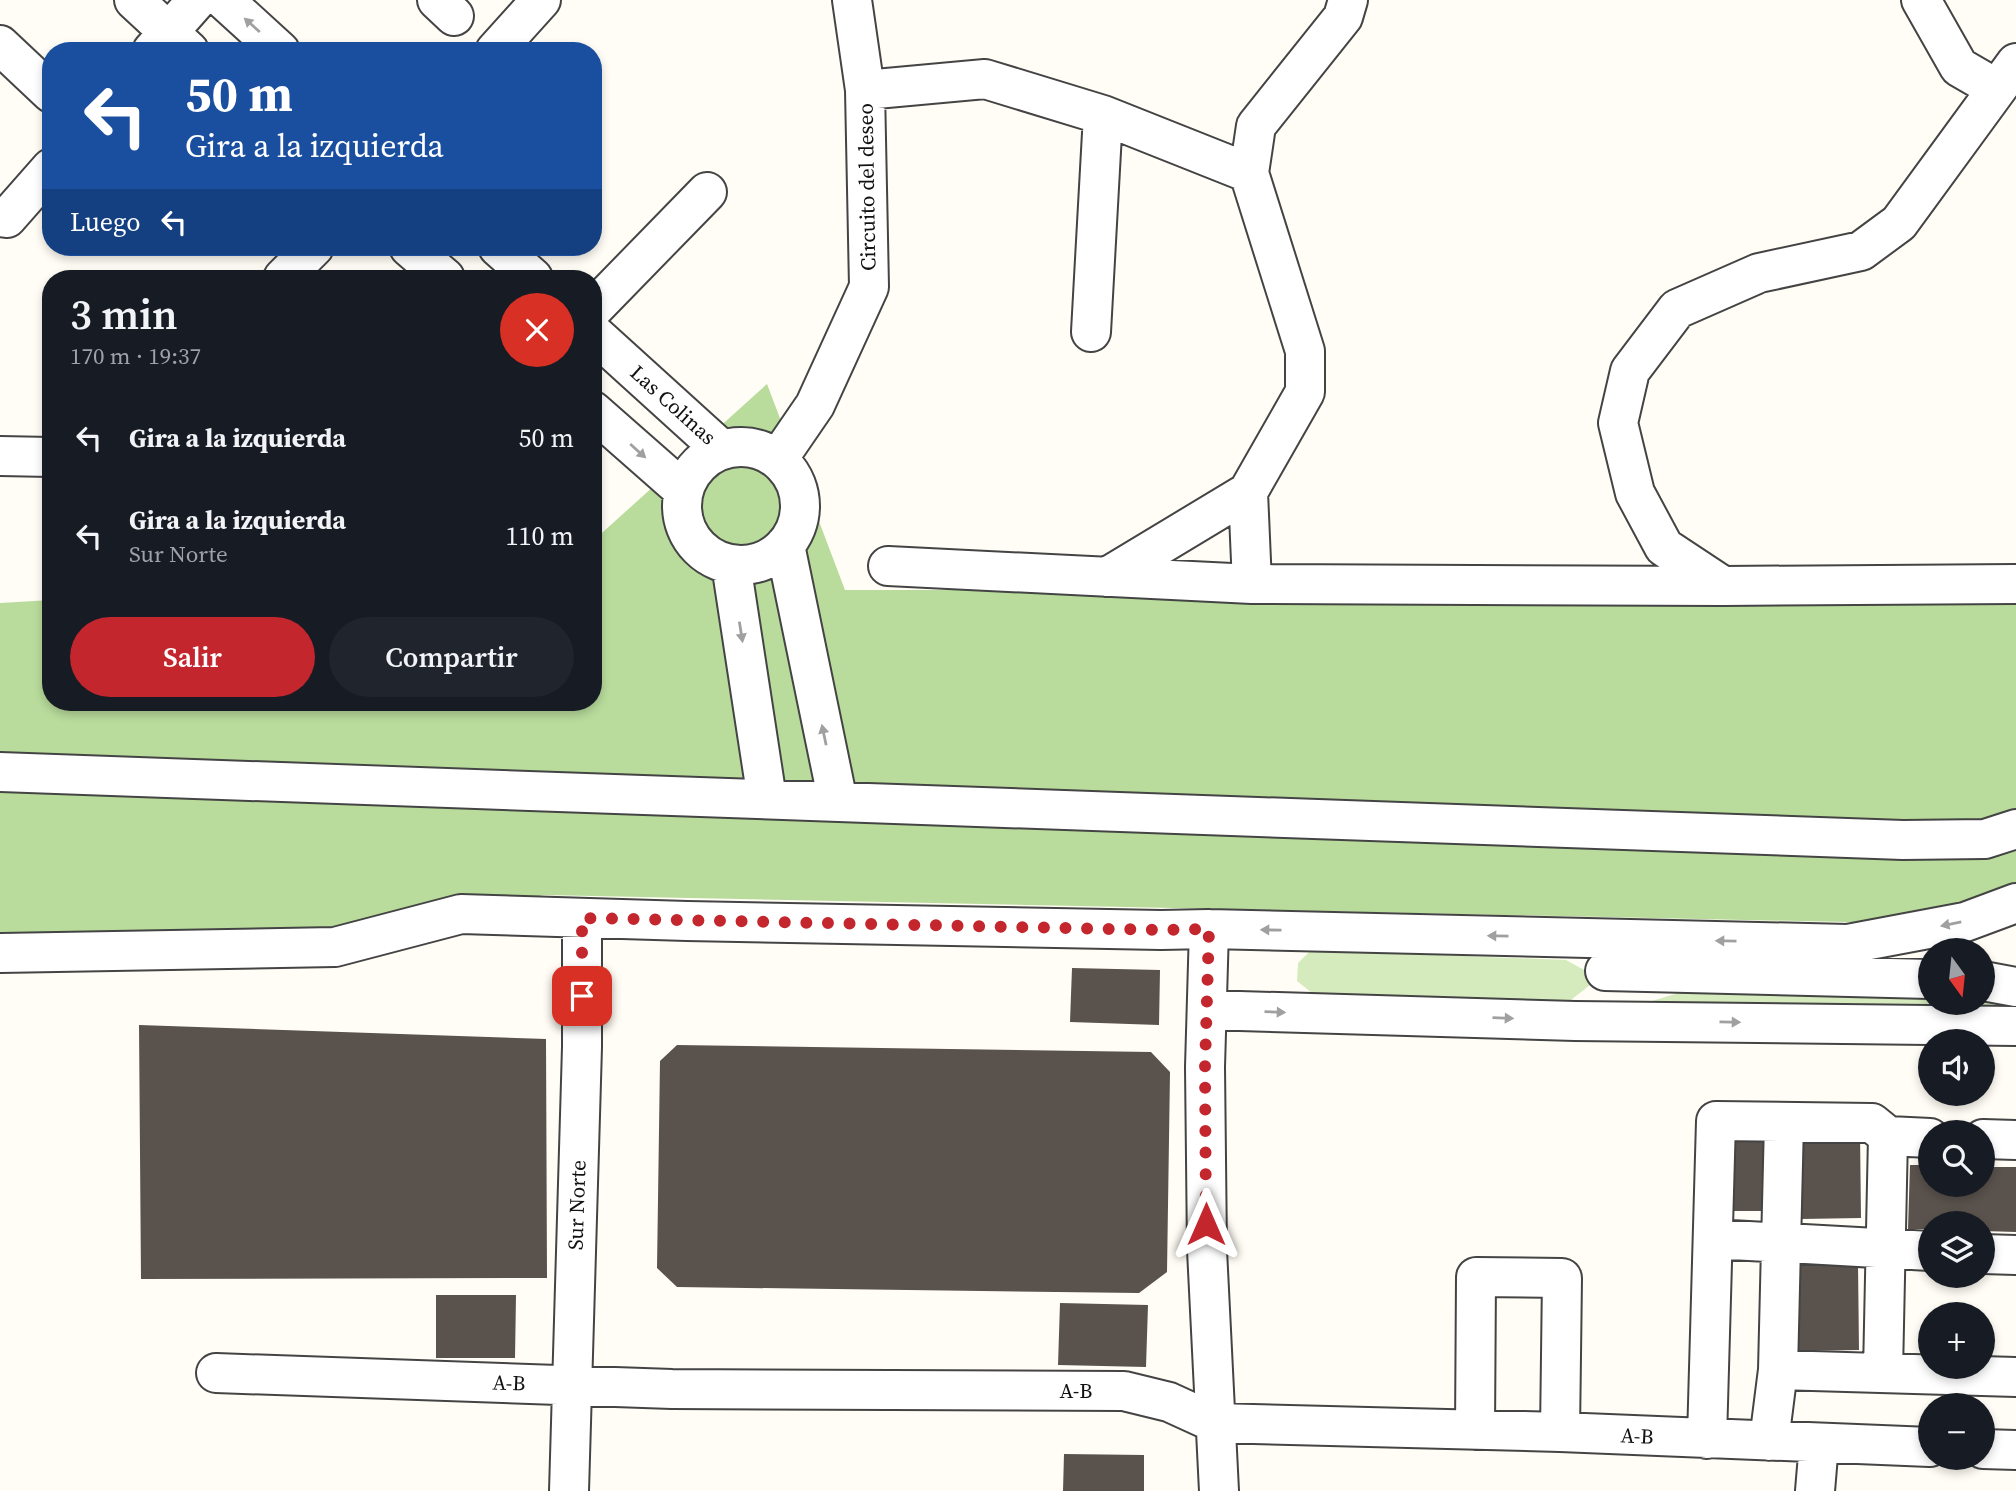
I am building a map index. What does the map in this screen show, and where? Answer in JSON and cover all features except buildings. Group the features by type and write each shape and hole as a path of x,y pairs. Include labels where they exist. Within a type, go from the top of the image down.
{"street":[{"path":"134,0 167,42"},
{"path":"171,42 197,0"},
{"path":"224,0 270,42"},
{"path":"503,42 541,0"},
{"name":"Circuito del deseo","path":"778,459 815,405 869,287 866,90 852,0"},
{"path":"1107,577 1248,492 1305,392 1305,351 1248,173 1256,126 1343,17 1348,0"},
{"path":"1723,586 1664,547 1635,493 1618,422 1630,371 1677,309 1759,273 1861,251 1899,223 2007,76 1959,67 1921,0"},
{"path":"0,45 42,85"},
{"path":"866,90 985,79 1102,115 1248,173"},
{"path":"1091,332 1102,115"},
{"path":"0,217 7,218 42,177"},
{"path":"602,300 706,192"},
{"path":"291,270 305,256"},
{"path":"419,256 435,270"},
{"path":"508,256 524,270"},
{"name":"Las Colinas","path":"602,341 722,450"},
{"path":"602,419 684,491"},
{"path":"741,447 761,450 778,459 791,474 799,491 800,510 796,529 785,545 769,558 750,564 731,564 712,557 696,546 686,529 682,510 684,491 691,473 705,459 722,450 741,447"},
{"path":"0,456 42,457"},
{"path":"1248,492 1252,584"},
{"path":"785,545 838,802"},
{"path":"731,564 767,799"},
{"path":"888,566 1252,584 2016,584"},
{"path":"0,772 1903,840 1985,839 2016,829"},
{"path":"1612,955 1848,944 1965,922 2016,903"},
{"path":"0,953 335,947 461,914 1147,930 1209,929 1918,978"},
{"name":"Sur Norte","path":"569,1491 582,1047 582,918"},
{"path":"1209,929 1205,1067 1207,1250 1219,1491"},
{"path":"1575,1020 1612,955"},
{"path":"1995,983 2016,987"},
{"path":"1207,1010 1575,1020 2016,1026"},
{"path":"1707,1439 1716,1121 1872,1123 1888,1136 1918,1137"},
{"path":"1769,1441 1777,1370 1784,1122"},
{"path":"1883,1372 1888,1136"},
{"path":"1995,1139 2016,1140"},
{"path":"1713,1239 1918,1250"},
{"path":"1995,1254 2016,1255"},
{"path":"1475,1430 1476,1277 1562,1278 1560,1432"},
{"path":"1777,1370 2016,1377"},
{"name":"A-B","path":"216,1373 681,1389 1124,1391 1169,1402 1215,1423 1560,1432 1918,1447"},
{"path":"1815,1491 1819,1443"},
{"path":"1995,1449 2016,1450"}],"green space":[{"path":"767,384 845,590 2016,590 2016,905 1893,923 544,895 328,946 0,937 0,603 42,601 42,711 602,711 602,533"},
{"path":"1311,950 1566,960 1599,978 1567,1003 1312,993 1297,981 1298,963"},
{"path":"1711,983 1918,989 1918,1006 1639,1005"},
{"path":"1995,995 2016,1003 1995,1006"}],"route":[{"path":"582,996 582,918 1209,929 1205,1067 1206,1224"}]}
